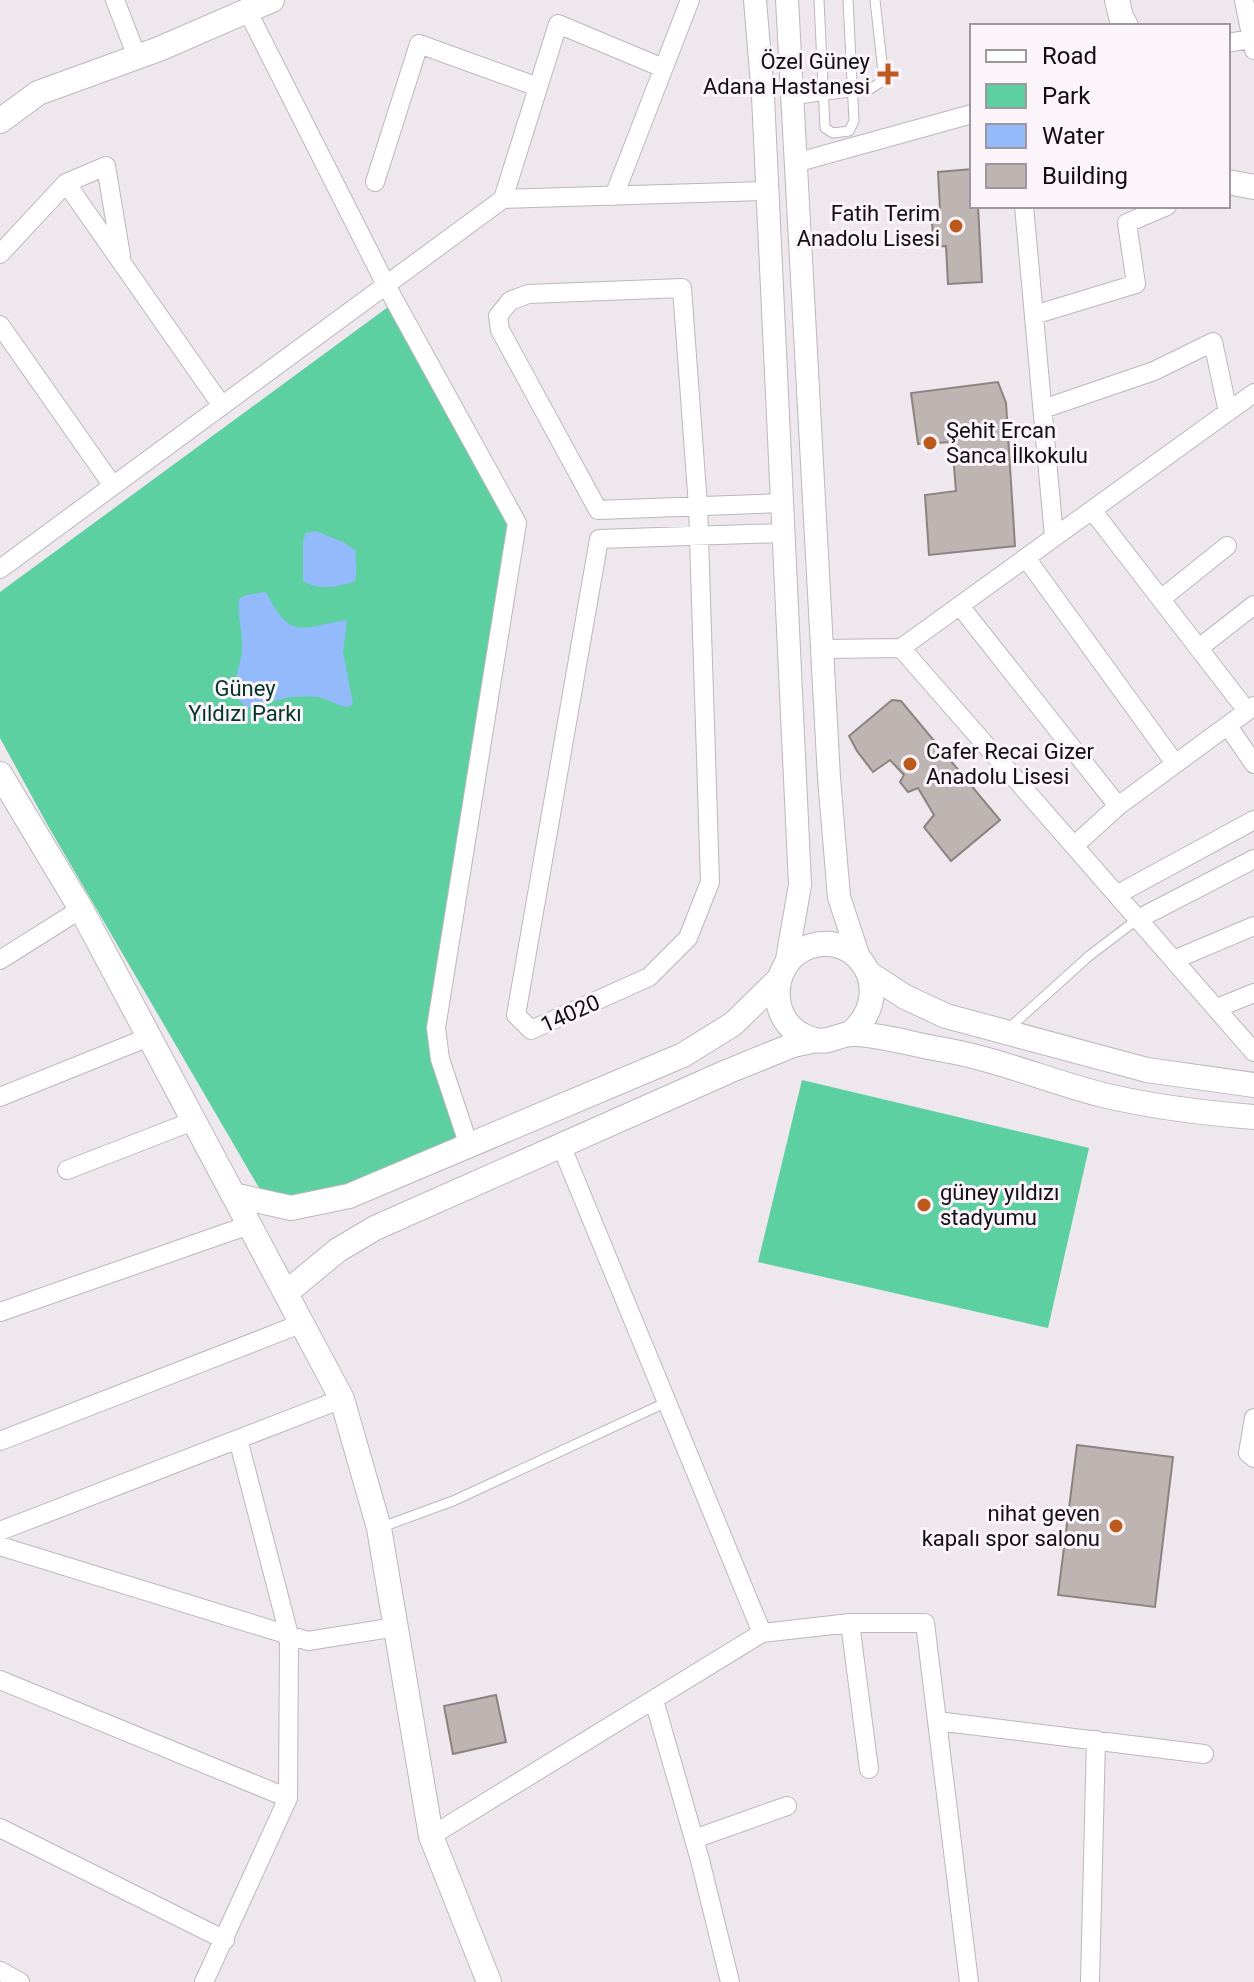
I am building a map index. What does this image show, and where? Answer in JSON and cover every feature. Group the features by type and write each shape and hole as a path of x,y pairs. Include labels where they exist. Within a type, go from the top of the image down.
{"main road":[{"path":"0,121 38,93 137,57 272,0"},
{"path":"1117,0 1125,24"},
{"path":"1230,182 1254,187"},
{"path":"0,774 81,909 342,1399 379,1528 431,1836 489,1982"},
{"path":"233,1195 291,1208 349,1196 683,1055 733,1024 797,954 820,945 845,949 905,997 946,1016 1147,1070 1254,1085"},
{"path":"287,1292 338,1250 375,1228 729,1071 793,1045 816,1040 832,1041 851,1033 864,1022 871,1007 873,990 864,966"},
{"path":"782,973 777,997 781,1013 800,1034 816,1040"},
{"path":"851,1033 949,1050 1104,1095 1199,1113 1254,1117"}],"street":[{"path":"115,0 137,57"},
{"path":"614,196 690,0"},
{"path":"755,0 800,885 782,973"},
{"path":"787,0 822,649 839,897 864,966"},
{"path":"1230,43 1253,42 1244,0"},
{"path":"248,12 386,285 517,523 436,1028 440,1059 469,1146"},
{"path":"503,199 558,24 663,68"},
{"path":"375,182 419,44 538,87"},
{"path":"795,163 970,115"},
{"path":"0,254 66,183 106,166 123,263"},
{"path":"66,183 222,406"},
{"path":"2,563 113,486 503,199 767,191"},
{"path":"1024,208 1054,537"},
{"path":"1034,315 1136,284 1127,223 1162,208"},
{"path":"598,510 500,330 498,316 510,301 528,294 682,288 698,536"},
{"path":"0,325 113,486"},
{"path":"1043,409 1154,371 1213,342 1228,412"},
{"path":"822,649 901,648 1254,393"},
{"path":"598,510 782,503"},
{"path":"598,510 592,525 599,539 783,533"},
{"path":"1075,845 1174,762 1251,708 1199,648 1092,510"},
{"name":"14020","path":"599,539 516,1015 531,1030 649,977 688,938 710,882 698,536"},
{"path":"1161,599 1227,546"},
{"path":"1026,558 1174,762"},
{"path":"1199,648 1254,605"},
{"path":"960,606 1118,806"},
{"path":"901,648 1176,959 1254,1052"},
{"path":"1228,726 1254,764"},
{"path":"1118,894 1254,820"},
{"path":"1140,918 1254,859"},
{"path":"0,960 81,909"},
{"path":"1176,959 1254,926"},
{"path":"1217,1008 1254,993"},
{"path":"0,1097 149,1037"},
{"path":"67,1170 193,1121"},
{"path":"561,1145 762,1633"},
{"path":"0,1312 249,1225"},
{"path":"0,1441 303,1323"},
{"path":"0,1531 342,1399"},
{"path":"1254,1418 1248,1453 1254,1458"},
{"path":"204,1982 288,1798 289,1635 238,1439"},
{"path":"0,1546 308,1641 396,1627"},
{"path":"850,1623 869,1769"},
{"path":"431,1836 762,1633 850,1623 925,1623 969,1982"},
{"path":"0,1680 288,1798"},
{"path":"654,1700 694,1839 730,1982"},
{"path":"937,1721 1204,1754"},
{"path":"1090,1982 1096,1740"},
{"path":"694,1839 787,1806"},
{"path":"0,1828 225,1940"},
{"path":"0,1971 20,1982"}],"lane":[{"path":"819,0 825,128 828,132 838,133 852,127 848,0"},
{"path":"792,100 876,87 881,82 883,72 875,0"},
{"path":"1004,1032 1089,956 1140,918"},
{"path":"379,1528 453,1501 667,1402"}],"green space":[{"name":"Güney Yıldızı Parkı","path":"388,307 517,523 432,1003 469,1146 383,1170 302,1201 262,1193 0,738 0,592"},
{"name":"güney yıldızı stadyumu","path":"802,1080 1089,1148 1048,1328 758,1262"}],"water":[{"path":"316,531 356,551 354,582 322,587 303,581 303,541 306,533"},
{"path":"266,592 290,625 308,627 347,620 343,652 353,704 348,707 318,697 300,697 247,708 233,694 242,650 239,599"}],"building":[{"path":"970,169 970,208 978,208 982,282 948,284 946,246 934,247 931,211 940,210 938,172"},
{"path":"998,382 1006,403 1015,546 929,555 925,495 956,491 952,442 918,444 911,393"},
{"path":"892,700 901,701 1000,820 951,861 924,827 934,815 918,788 908,792 900,782 904,775 890,760 873,772 849,736"},
{"name":"nihat geven kapalı spor salonu","path":"1077,1445 1173,1457 1155,1607 1058,1595"},
{"path":"496,1695 506,1742 453,1754 444,1706"}],"place":[{"name":"Özel Güney Adana Hastanesi","path":"888,74"},
{"name":"Fatih Terim Anadolu Lisesi","path":"956,226"},
{"name":"Şehit Ercan Sanca İlkokulu","path":"930,443"},
{"name":"Cafer Recai Gizer Anadolu Lisesi","path":"910,764"},
{"name":"güney yıldızı stadyumu","path":"924,1205"},
{"name":"nihat geven kapalı spor salonu","path":"1116,1526"}]}
